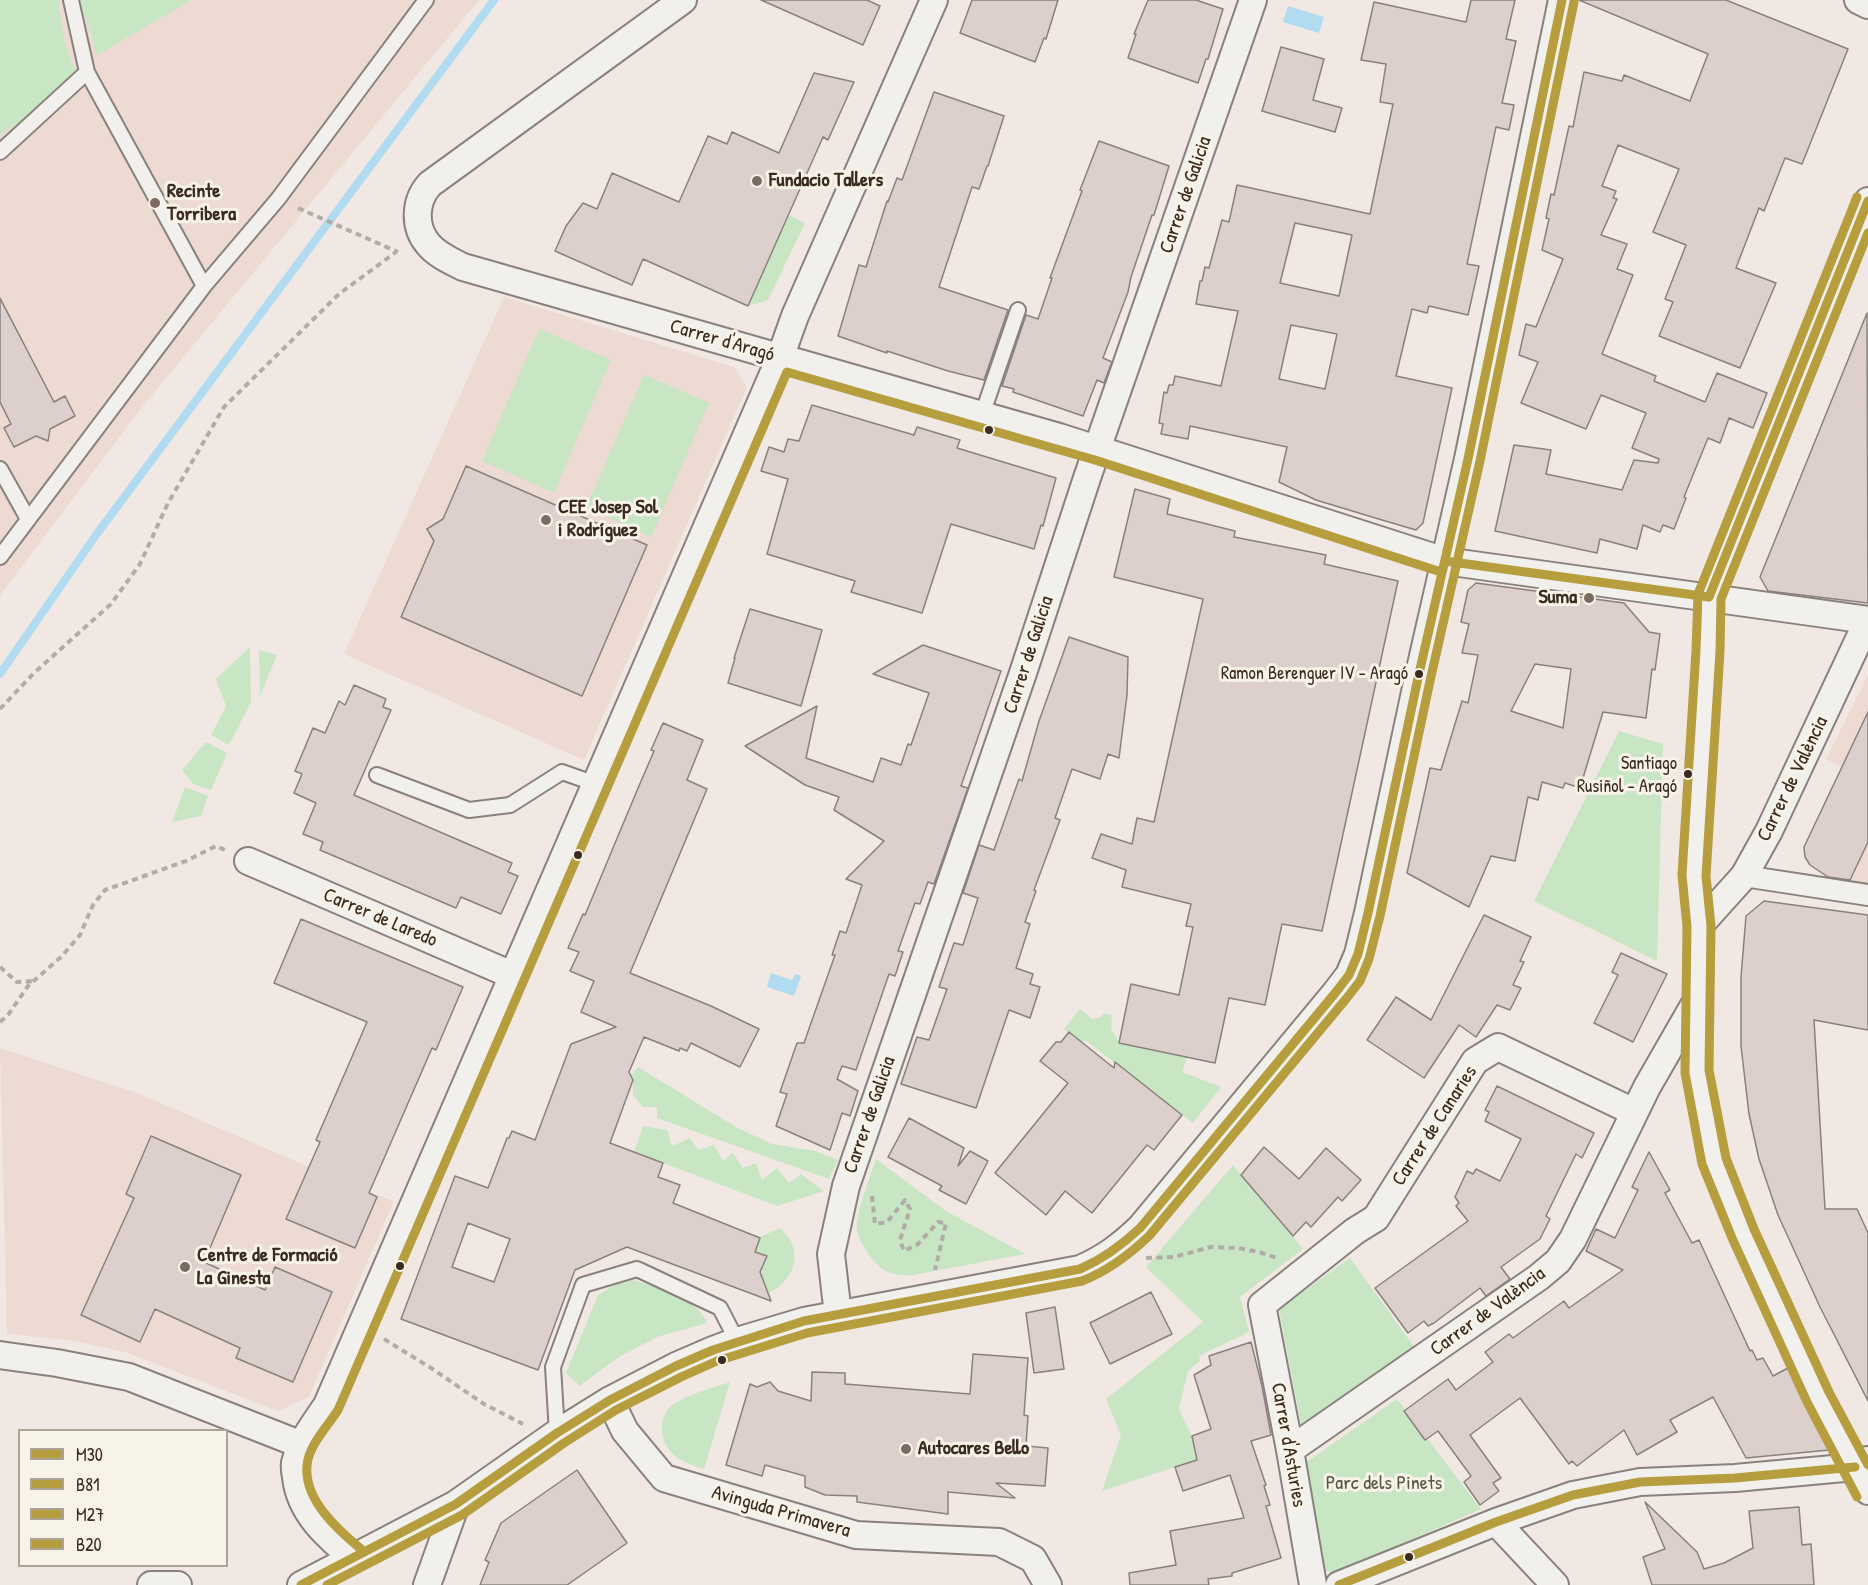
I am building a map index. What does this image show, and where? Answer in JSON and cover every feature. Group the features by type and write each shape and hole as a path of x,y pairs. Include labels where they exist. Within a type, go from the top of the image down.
{"street":[{"path":"427,244 419,228 417,208 421,193 429,184 683,0"},
{"path":"353,1558 318,1526 302,1502 297,1486 295,1465 302,1445 327,1406 780,357 795,316 934,0"},
{"name":"Carrer de Galicia","path":"838,1315 831,1254 846,1186 1253,0"},
{"path":"301,1585 456,1504 610,1400 676,1366 737,1341 804,1321 1080,1269 1107,1255 1140,1228 1161,1204 1349,975 1358,954 1368,913 1445,561 1562,0"},
{"path":"1858,0 1868,5"},
{"path":"1868,201 1709,597 1708,650 1694,876 1699,926 1697,1071 1714,1161 1782,1322 1861,1463 1868,1491"},
{"name":"Carrer d'Aragó","path":"427,244 442,257 463,267 1098,449 1445,561 1868,620"},
{"name":"Carrer de València","path":"1699,926 1744,876 1769,831 1868,620"},
{"name":"Carrer de Laredo","path":"248,861 512,975"},
{"path":"1744,876 1868,895"},
{"name":"Carrer de València","path":"1290,1450 1539,1277 1558,1261 1573,1239 1634,1112 1698,998"},
{"name":"Carrer de Canaries","path":"1262,1305 1355,1231 1376,1218 1475,1061 1498,1047 1634,1112"},
{"name":"Carrer d'Asturies","path":"1262,1305 1313,1585"},
{"path":"0,1355 129,1377 302,1445"},
{"name":"Avinguda Primavera","path":"610,1400 625,1431 664,1478 856,1535 999,1542 1033,1559 1048,1585"},
{"path":"1339,1585 1496,1522 1573,1495 1640,1482 1735,1478 1861,1463"},
{"path":"427,1585 456,1504"},
{"path":"1496,1522 1555,1585"},
{"path":"151,1585 177,1585"}],"lane":[{"path":"70,0 87,72 204,286"},
{"path":"0,557 204,286 278,199 426,0"},
{"path":"0,152 87,72"},
{"path":"982,415 1018,310"},
{"path":"0,469 28,519"},
{"path":"377,775 469,810 510,805 562,772 596,784"},
{"path":"551,1438 553,1367 583,1285 637,1269 720,1308 737,1341"}],"path":[{"path":"312,214 413,258 427,244"},
{"path":"0,709 34,673 111,604 129,580 140,564 168,503 224,407 339,294 396,252"},
{"path":"0,1022 8,1015 28,986 61,957 80,935 93,905 105,890 186,861 216,846 248,861"},
{"path":"0,968 17,982 36,980"},
{"path":"846,1186 866,1191 873,1197 875,1224 887,1222 905,1200 910,1209 900,1240 904,1251 918,1244 938,1222 946,1223 935,1271 910,1300"},
{"path":"1107,1255 1174,1257 1211,1247 1238,1248 1281,1260 1298,1276"},
{"path":"361,1325 484,1404 551,1438"}],"shaded area":[{"name":"Recinte Torribera","path":"0,0 479,0 143,406 0,595"},
{"name":"CEE Josep Sol i Rodríguez","path":"504,297 734,367 747,387 584,760 344,654"},
{"path":"1868,675 1868,780 1826,759"},
{"path":"1868,785 1868,882 1850,880 1858,863 1844,856"},
{"name":"Centre de Formació La Ginesta","path":"0,1048 140,1094 360,1189 394,1201 309,1397 278,1411 125,1352 75,1341 7,1334"}],"green space":[{"path":"0,0 59,0 65,42 80,82 0,135"},
{"path":"80,0 192,0 97,55"},
{"path":"789,215 805,223 768,300 748,306"},
{"path":"539,329 611,360 554,493 482,461"},
{"path":"644,375 709,403 651,537 586,508"},
{"path":"250,647 251,702 229,745 211,735 226,706 216,679"},
{"path":"259,650 277,655 260,696"},
{"path":"1619,731 1663,744 1657,961 1534,901"},
{"path":"206,742 227,753 211,790 193,784 182,770"},
{"path":"185,787 208,796 201,816 172,822"},
{"path":"1080,1009 1092,1019 1105,1013 1112,1016 1111,1029 1120,1043 1187,1058 1182,1072 1221,1087 1193,1123 1085,1040 1082,1044 1064,1029"},
{"path":"638,1067 736,1127 772,1144 816,1151 838,1160 829,1179 657,1118 657,1107 643,1107 633,1095 631,1076"},
{"path":"643,1126 667,1130 672,1146 690,1138 698,1150 714,1145 723,1161 733,1153 743,1168 756,1163 762,1180 777,1168 789,1183 801,1174 824,1191 777,1206 634,1152"},
{"path":"876,1159 946,1211 1025,1254 913,1275 894,1274 884,1270 870,1256 857,1231 860,1206"},
{"path":"1233,1165 1303,1249 1240,1297 1249,1332 1199,1356 1200,1361 1188,1371 1179,1409 1192,1436 1197,1460 1102,1491 1121,1435 1106,1399 1203,1322 1146,1267"},
{"path":"780,1228 791,1242 795,1259 786,1280 768,1293 766,1287 755,1287 765,1259 754,1251 760,1237"},
{"path":"1350,1258 1415,1348 1302,1430 1279,1309"},
{"path":"634,1280 686,1300 702,1314 707,1323 657,1337 619,1357 579,1386 566,1373 598,1295 617,1284"},
{"path":"730,1382 704,1469 675,1456 665,1444 663,1436 662,1427 668,1409 676,1402 691,1395"},
{"name":"Parc dels Pinets","path":"1397,1399 1481,1509 1335,1573 1327,1571 1321,1565 1305,1463"}],"water":[{"path":"1288,6 1324,17 1319,33 1283,22"},
{"path":"771,973 792,980 796,974 801,976 794,996 767,987"}],"building":[{"path":"761,0 867,0 880,6 863,45"},
{"path":"972,0 1058,0 1046,39 1044,38 1035,62 960,33"},
{"path":"1148,0 1196,0 1223,9 1198,83 1128,58 1136,34 1134,34"},
{"path":"1471,0 1515,0 1506,39 1516,41 1502,103 1514,105 1509,130 1496,127 1467,264 1479,266 1468,315 1429,306 1427,313 1412,309 1396,376 1452,388 1423,523 1416,530 1316,500 1279,482 1287,447 1190,426 1188,439 1161,434 1163,424 1159,423 1164,392 1167,393 1169,385 1173,385 1175,376 1221,386 1238,311 1196,304 1200,281 1202,281 1205,267 1209,268 1222,220 1229,222 1237,185 1370,214 1393,104 1380,102 1386,64 1361,60 1374,2 1466,22","holes":["1295,223 1352,235 1339,296 1280,283","1291,325 1337,334 1325,389 1279,379"]},
{"path":"1579,0 1726,0 1848,49 1802,164 1785,158 1764,211 1759,208 1736,268 1776,283 1740,368 1659,336 1673,302 1665,299 1686,245 1653,232 1679,169 1618,145 1602,186 1616,191 1613,198 1617,199 1601,235 1627,244 1617,269 1633,275 1602,354 1656,376 1654,381 1705,402 1717,373 1767,393 1753,428 1729,418 1720,443 1708,438 1684,497 1686,498 1674,529 1663,525 1660,532 1643,525 1637,549 1600,539 1597,553 1495,531 1514,445 1551,450 1546,474 1622,490 1634,460 1658,463 1659,459 1632,448 1646,413 1601,395 1586,429 1521,403 1538,362 1519,355 1526,324 1536,327 1563,259 1542,250 1549,219 1546,218 1551,194 1554,195 1569,126 1573,127 1584,72 1622,81 1624,75 1690,101 1708,54"},
{"path":"1281,47 1324,59 1313,100 1342,108 1335,132 1262,111"},
{"name":"Fundacio Tallers","path":"814,73 854,82 828,140 823,137 748,306 643,259 632,285 555,251 566,226 583,203 597,209 612,173 679,202 708,136 727,144 732,132 779,153"},
{"path":"934,92 1004,116 979,189 972,187 939,287 1008,310 984,380 887,351 887,353 838,336 859,265 866,267 887,201 897,178 902,180"},
{"path":"1099,141 1169,166 1128,292 1103,358 1112,362 1104,383 1097,380 1083,416 1013,392 1014,389 1002,386 1026,315 1038,319 1052,278 1050,278 1082,191 1080,190"},
{"path":"0,298 54,402 65,396 75,416 50,429 48,441 36,436 14,447 4,428 11,424 0,402"},
{"path":"1867,313 1868,603 1768,591 1760,577"},
{"path":"812,405 914,435 917,427 960,440 957,448 1056,478 1034,549 951,524 922,613 851,592 855,581 767,554 788,479 761,471 769,447 784,452 788,439 799,441"},
{"path":"466,466 647,545 582,696 401,617 434,541 427,529 443,519"},
{"path":"1135,489 1170,499 1167,514 1235,531 1234,537 1326,555 1324,564 1398,581 1322,931 1282,924 1265,1005 1229,998 1215,1063 1119,1043 1131,984 1179,995 1193,927 1186,926 1191,904 1122,887 1126,870 1092,858 1101,834 1132,844 1137,818 1154,822 1203,599 1114,577"},
{"path":"1476,583 1624,603 1649,632 1660,634 1655,670 1652,669 1646,718 1603,712 1583,778 1580,777 1577,787 1565,783 1563,788 1542,782 1538,800 1528,797 1515,861 1491,856 1469,907 1407,873 1430,768 1441,770 1462,701 1468,703 1478,655 1462,653 1469,624 1461,622 1468,590","holes":["1535,664 1571,669 1563,728 1511,711"]},
{"path":"750,609 822,630 801,706 728,683"},
{"path":"1069,637 1128,657 1127,695 1119,758 1108,754 1100,779 1072,769 1055,818 1060,820 1034,890 1036,891 1025,922 1030,924 1016,968 1033,974 1030,984 1040,987 1030,1018 1009,1010 976,1108 901,1084 917,1037 929,1040 947,989 939,987 954,943 963,945 978,898 963,893 979,845 994,850 1019,779 1022,781 1039,721"},
{"path":"923,645 1001,671 961,786 968,788 934,884 928,882 920,904 915,903 898,951 903,952 895,976 889,974 856,1070 842,1066 837,1079 858,1091 850,1116 842,1113 830,1150 776,1126 787,1094 780,1092 797,1043 804,1043 835,955 832,955 840,931 846,933 862,885 846,879 884,841 834,810 839,797 805,785 745,746 817,706 806,758 873,782 881,758 901,765 908,744 911,745 929,693 873,674"},
{"path":"354,685 386,699 383,707 391,710 354,795 512,863 508,872 518,876 501,914 461,897 456,908 320,850 323,842 303,834 316,803 294,793 302,774 295,771 313,728 325,733 339,701 345,705"},
{"path":"1868,712 1868,842 1850,880 1828,877 1810,865 1805,857 1804,847"},
{"path":"663,723 703,740 687,780 707,789 630,973 711,1006 759,1029 740,1067 691,1043 687,1051 680,1048 679,1051 644,1037 629,1072 633,1080 610,1143 663,1163 658,1177 680,1185 673,1203 760,1238 755,1252 767,1256 760,1272 771,1301 627,1247 575,1270 538,1370 401,1319 455,1176 488,1188 507,1138 512,1131 535,1140 571,1044 616,1027 581,1012 594,981 570,971 579,952 568,948 583,914 585,915 654,751 651,750","holes":["468,1223 510,1239 494,1282 452,1267"]},
{"path":"1764,901 1868,915 1868,1030 1814,1020 1825,1209 1857,1209 1868,1233 1868,1401 1820,1307 1778,1215 1759,1159 1749,1114 1741,1046 1741,977 1746,916"},
{"path":"1484,915 1531,937 1520,961 1524,962 1513,985 1521,988 1510,1010 1497,1005 1476,1037 1459,1025 1424,1078 1367,1040 1396,997 1431,1020"},
{"path":"301,919 463,987 436,1050 432,1048 369,1193 377,1197 355,1248 286,1219 320,1142 316,1140 367,1022 274,983"},
{"path":"1621,953 1667,974 1633,1042 1594,1023 1618,975 1612,972"},
{"path":"1069,1032 1114,1068 1115,1062 1182,1115 1154,1150 1147,1145 1092,1213 1065,1191 1046,1215 995,1173 1068,1083 1040,1061 1056,1042 1061,1042"},
{"path":"1497,1086 1594,1133 1582,1158 1576,1154 1546,1216 1550,1219 1540,1239 1501,1267 1510,1279 1486,1296 1480,1288 1434,1323 1428,1326 1424,1321 1408,1333 1375,1288 1468,1221 1456,1206 1459,1203 1455,1197 1467,1171 1473,1174 1476,1169 1500,1181 1521,1139 1485,1121 1489,1112 1485,1110"},
{"path":"909,1118 964,1148 958,1166 970,1151 988,1161 966,1204 939,1190 942,1186 888,1157"},
{"path":"151,1136 241,1175 204,1262 265,1290 275,1267 332,1292 293,1382 236,1358 240,1348 155,1309 140,1342 81,1315 134,1198 126,1194"},
{"path":"1264,1147 1299,1179 1326,1148 1361,1180 1342,1201 1338,1197 1311,1227 1306,1222 1293,1236 1241,1175"},
{"path":"1649,1152 1670,1190 1665,1193 1692,1243 1699,1240 1750,1351 1752,1350 1757,1360 1763,1358 1773,1376 1788,1368 1829,1450 1746,1458 1713,1397 1670,1420 1677,1432 1637,1455 1624,1430 1577,1466 1572,1461 1569,1464 1520,1398 1470,1435 1501,1478 1493,1483 1499,1491 1480,1505 1464,1482 1471,1476 1438,1431 1425,1440 1404,1411 1448,1379 1456,1390 1493,1362 1485,1352 1509,1334 1513,1338 1564,1301 1569,1308 1623,1270 1586,1251 1596,1229 1615,1238 1638,1190 1632,1187"},
{"path":"1151,1292 1172,1334 1110,1364 1090,1323"},
{"path":"1055,1307 1064,1369 1034,1373 1026,1313"},
{"path":"1251,1342 1271,1435 1251,1441 1266,1485 1264,1486 1270,1505 1266,1506 1281,1558 1232,1573 1232,1576 1208,1579 1209,1585 1130,1585 1129,1573 1176,1565 1170,1531 1244,1518 1230,1475 1183,1491 1175,1467 1197,1460 1192,1436 1211,1429 1194,1375 1211,1365 1209,1356"},
{"path":"973,1354 1028,1358 1024,1415 1028,1416 1026,1446 1048,1448 1045,1486 996,1483 1015,1498 948,1492 948,1514 857,1502 857,1496 825,1495 805,1487 805,1476 765,1465 762,1476 726,1465 750,1384 757,1387 770,1382 778,1391 811,1401 812,1372 845,1373 845,1384 970,1394"},
{"path":"577,1470 627,1543 567,1585 480,1585 489,1562 485,1560 501,1523"},
{"path":"1645,1502 1697,1552 1704,1569 1724,1563 1753,1548 1749,1511 1799,1507 1802,1545 1811,1544 1814,1585 1652,1585 1643,1557 1665,1549"}],"waterway":[{"path":"0,674 96,535 494,0"}],"transit line":[{"name":"M30","path":"301,1585 456,1504 557,1433 610,1400 713,1350 804,1321 1080,1269 1097,1261 1140,1228 1336,992 1349,975 1358,954 1368,913 1468,459 1562,0"},
{"name":"B81","path":"327,1585 462,1515 564,1443 616,1410 717,1361 807,1333 1082,1281 1110,1267 1149,1236 1346,999 1360,981 1369,959 1380,916 1480,461 1574,2"},
{"name":"M27","path":"1857,197 1698,594 1682,875 1687,927 1685,1073 1702,1164 1732,1238 1807,1402 1857,1497"},
{"name":"M30","path":"1709,597 1868,201"},
{"name":"B20","path":"1868,233 1721,599 1720,651 1706,876 1711,926 1709,1070 1726,1158 1754,1229 1829,1392 1868,1465"},
{"name":"B81","path":"361,1549 342,1533 317,1502 308,1479 308,1459 319,1436 338,1410 787,372 1095,460 1441,572"},
{"name":"M30","path":"1445,561 1709,597"},
{"name":"M30","path":"1339,1585 1496,1522 1573,1495 1640,1482 1735,1478 1855,1467"}],"place":[{"name":"Fundacio Tallers","path":"757,181"},
{"name":"Recinte Torribera","path":"155,203"},
{"name":"CEE Josep Sol i Rodríguez","path":"546,520"},
{"name":"Suma","path":"1589,598"},
{"name":"Ramon Berenguer IV - Aragó","path":"1419,674"},
{"name":"Santiago Rusiñol - Aragó","path":"1688,774"},
{"name":"Centre de Formació La Ginesta","path":"185,1267"},
{"name":"Autocares Bello","path":"906,1449"}]}
